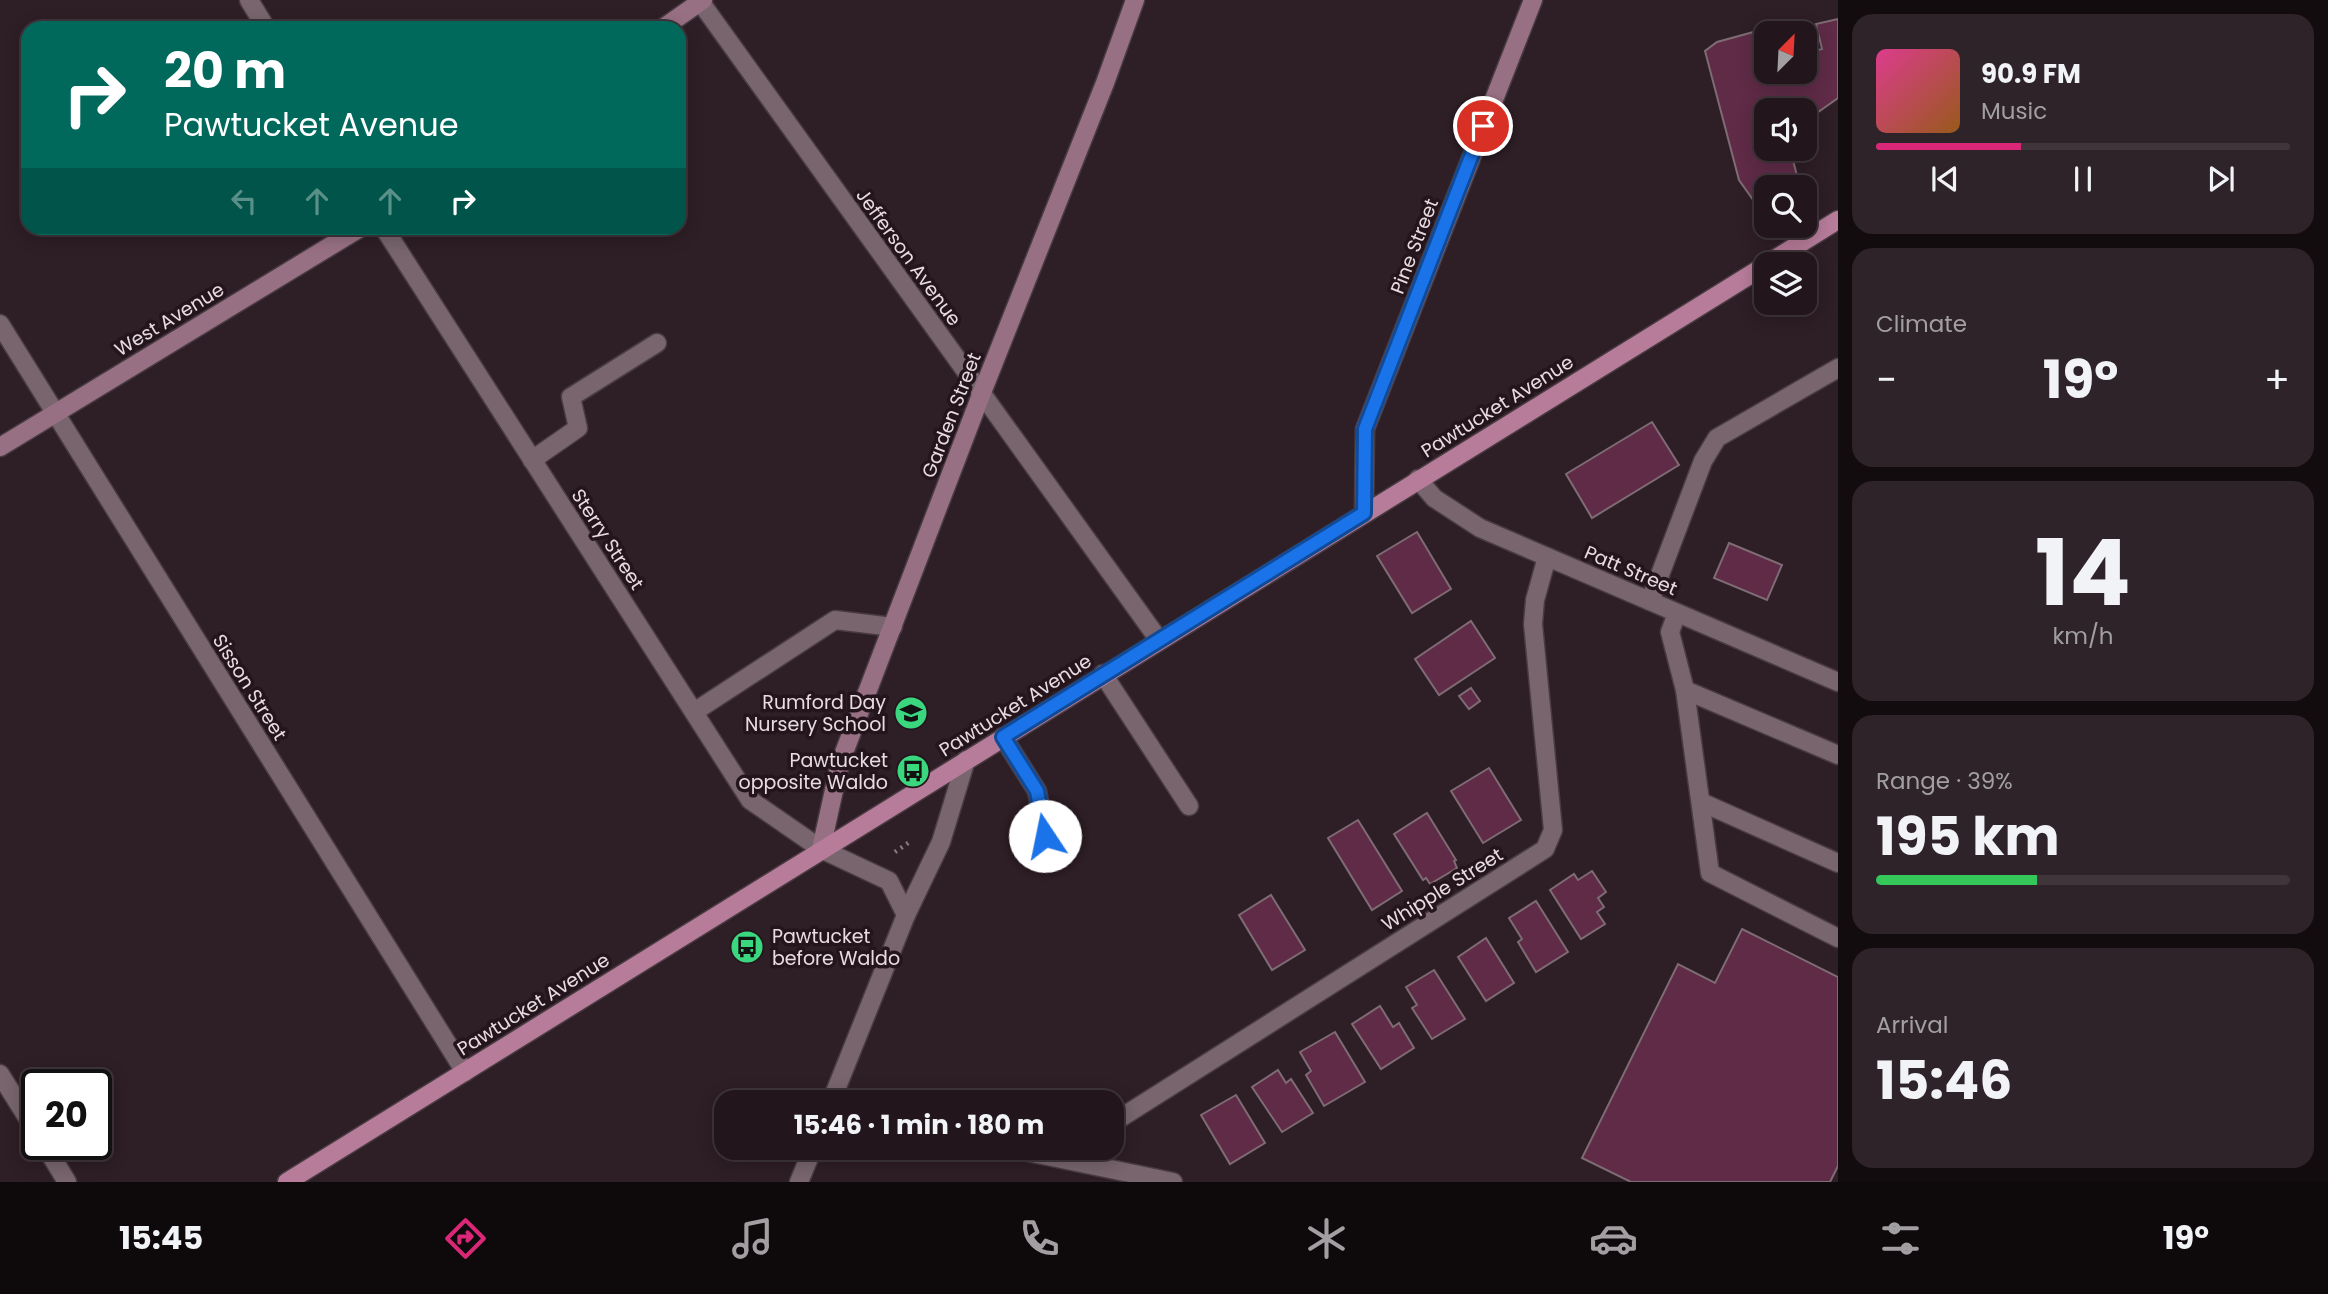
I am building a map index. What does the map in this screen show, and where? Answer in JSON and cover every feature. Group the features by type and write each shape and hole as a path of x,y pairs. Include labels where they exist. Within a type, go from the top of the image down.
{"main road":[{"name":"Garden Street","path":"821,849 840,764 1135,0"},
{"name":"Pine Street","path":"1364,513 1365,429 1533,0"},
{"path":"673,21 701,1"},
{"name":"Pawtucket Avenue","path":"1787,252 1838,220"},
{"name":"West Avenue","path":"0,447 348,235"},
{"name":"Pawtucket Avenue","path":"287,1182 1754,272"}],"street":[{"path":"250,0 262,21"},
{"name":"Jefferson Avenue","path":"701,1 1159,640"},
{"name":"Sterry Street","path":"388,235 750,800 821,849 889,881 906,915"},
{"name":"Sisson Street","path":"0,324 465,1072"},
{"path":"533,460 578,428 571,397 657,343"},
{"path":"1650,601 1703,461 1717,438 1838,368"},
{"name":"Patt Street","path":"1418,479 1434,498 1480,528 1838,682"},
{"name":"Whipple Street","path":"1124,1116 1545,849 1553,830 1533,624 1535,600 1547,557"},
{"path":"1677,613 1670,632 1685,690 1710,873 1838,938"},
{"path":"694,712 835,620 892,627"},
{"path":"1103,674 1189,806"},
{"path":"1685,690 1838,755"},
{"path":"1003,737 1037,791 1050,858"},
{"path":"836,1090 906,915 942,842 966,760"},
{"path":"1701,802 1838,863"},
{"path":"0,1074 21,1107"},
{"path":"54,1160 67,1182"},
{"path":"799,1182 808,1160"},
{"path":"1095,1160 1173,1182"}],"path":[{"path":"895,852 918,837"}],"building":[{"path":"1838,19 1838,98 1817,113 1817,98 1754,98 1754,161 1793,161 1797,175 1754,175 1754,201 1739,180 1705,51 1717,42 1754,32 1754,84 1817,84 1817,50 1822,49 1817,24"},
{"path":"1652,422 1679,465 1592,518 1566,474"},
{"path":"1417,532 1451,589 1412,613 1377,556"},
{"path":"1729,543 1782,565 1767,600 1714,578"},
{"path":"1471,621 1495,658 1439,695 1415,659"},
{"path":"1471,688 1480,701 1469,709 1459,696"},
{"path":"1489,768 1521,820 1483,843 1451,791"},
{"path":"1427,813 1456,860 1454,861 1457,868 1430,884 1426,878 1423,880 1394,834"},
{"path":"1358,820 1402,891 1372,910 1328,838"},
{"path":"1592,871 1606,892 1598,898 1604,907 1597,912 1605,924 1581,939 1550,890 1574,874 1578,880"},
{"path":"1271,895 1305,950 1272,970 1239,915"},
{"path":"1536,901 1568,952 1536,972 1518,942 1522,939 1509,918"},
{"path":"1742,929 1838,977 1838,1166 1830,1182 1631,1182 1582,1158 1678,964 1715,983"},
{"path":"1486,938 1514,983 1486,1001 1458,957"},
{"path":"1434,970 1465,1019 1432,1039 1412,1008 1417,1005 1406,987"},
{"path":"1380,1006 1393,1027 1399,1023 1414,1048 1381,1069 1352,1024"},
{"path":"1335,1032 1365,1082 1324,1106 1306,1075 1311,1071 1300,1052"},
{"path":"1278,1070 1286,1083 1291,1079 1313,1113 1282,1132 1252,1087"},
{"path":"1236,1095 1265,1143 1230,1164 1201,1115"}],"place":[{"name":"Rumford Day Nursery School","path":"911,713"},
{"name":"Pawtucket opposite Waldo","path":"913,771"},
{"name":"Pawtucket before Waldo","path":"747,947"}],"route":[{"path":"1045,836 1037,791 1003,737 1364,513 1365,429 1483,126"}]}
